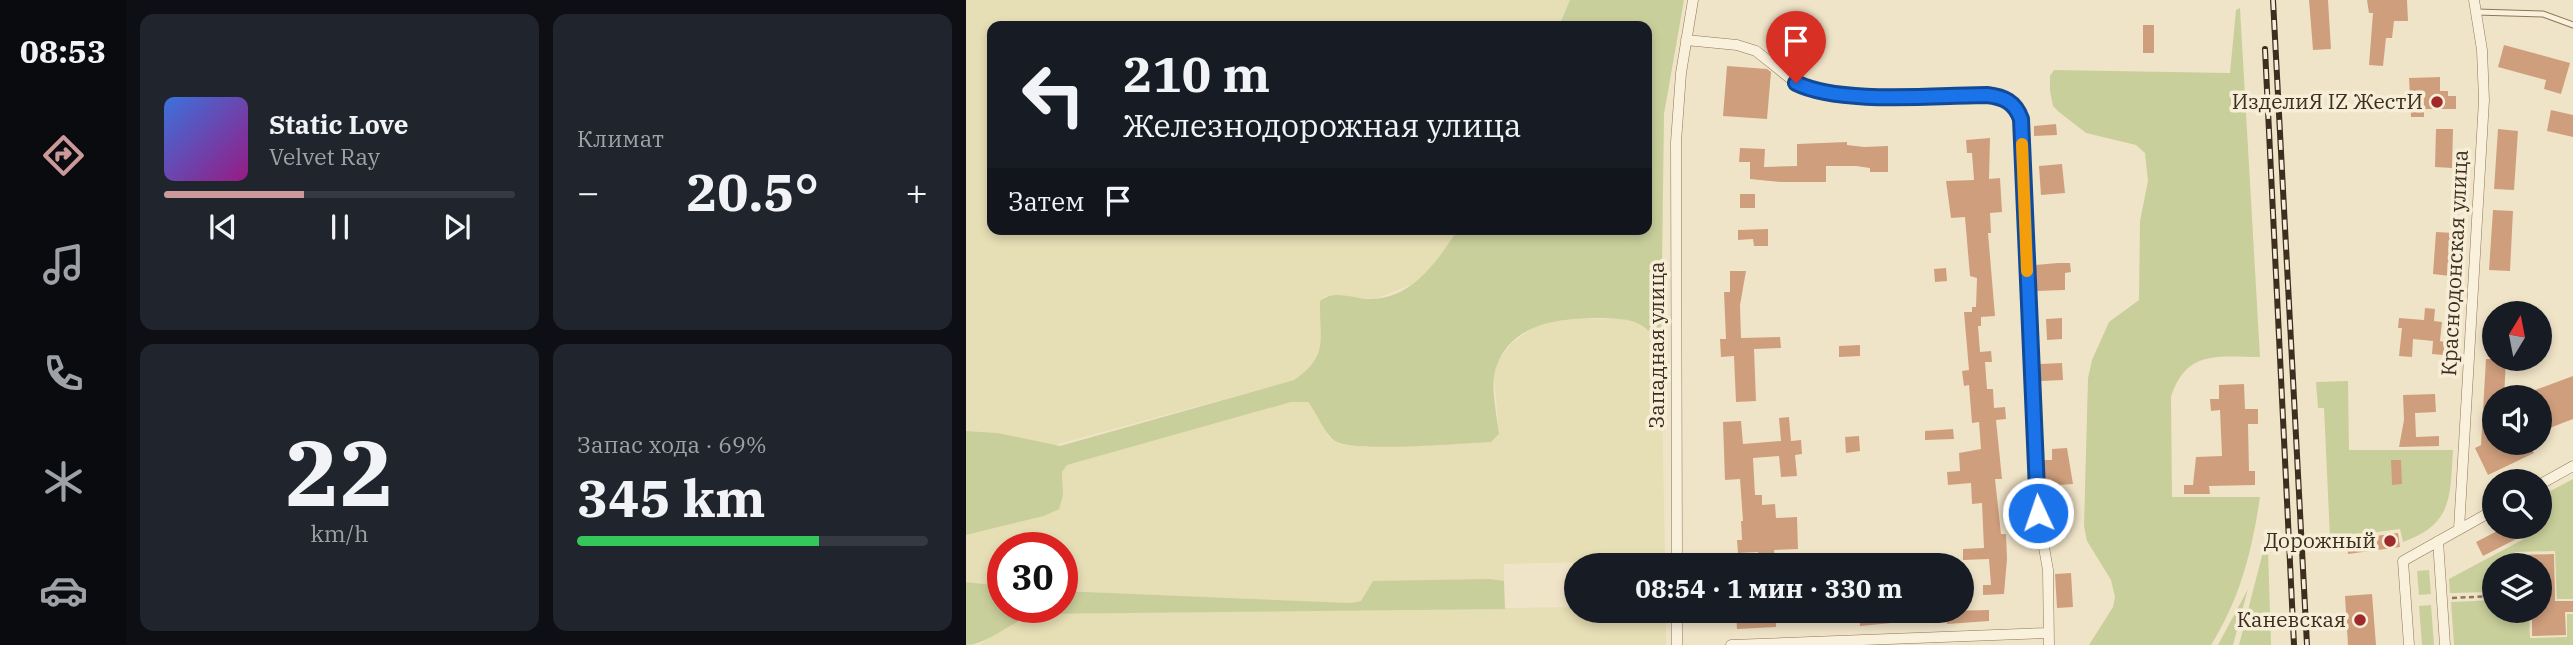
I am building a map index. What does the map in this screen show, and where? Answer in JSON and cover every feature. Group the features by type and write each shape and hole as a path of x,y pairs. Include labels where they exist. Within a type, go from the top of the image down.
{"street":[{"name":"Западная улица","path":"1677,553 1676,142 1686,40 1693,0"},
{"name":"Краснодонская улица","path":"2459,529 2484,100 2474,0"},
{"path":"1686,40 1737,45 1756,51 1805,88 1861,95 1987,95 2006,99 2017,111 2021,119 2038,513 2048,570 2049,645"},
{"path":"2552,478 2573,466"},
{"path":"2409,645 2403,561 2482,517"},
{"path":"2438,541 2445,645"},
{"path":"1677,623 1677,645"},
{"path":"1731,645 2047,633"}],"lane":[{"path":"2477,12 2543,14 2573,25"}],"path":[{"path":"2442,598 2482,596"}],"shaded area":[{"path":"966,0 1570,0 1561,21 987,21 987,235 1454,235 1431,269 1413,284 1375,299 1325,296 1320,301 1323,342 1319,355 1307,371 1294,380 1051,446 998,433 966,431"},
{"path":"1562,318 1622,319 1637,322 1647,328 1661,347 1665,553 1564,553 1564,563 1504,564 1504,581 1373,581 1361,601 1351,603 1078,592 1078,532 987,532 987,584 966,582 966,535 1044,516 1063,495 1062,472 1067,465 1291,402 1307,402 1319,414 1328,436 1339,444 1368,447 1491,441 1499,434 1494,376 1497,363 1511,344 1532,328"},
{"path":"1564,607 1564,623 1666,623 1666,645 979,645 1011,623 1078,623 1078,613"}],"green space":[{"path":"1570,0 1684,0 1664,114 1661,347 1646,328 1626,320 1572,319 1541,325 1515,339 1497,365 1494,390 1499,434 1491,442 1385,447 1346,445 1331,437 1308,402 1291,402 1067,465 1062,472 1063,495 1059,509 1044,516 966,535 966,431 998,433 1060,446 1294,380 1318,354 1321,336 1320,301 1332,295 1373,299 1401,292 1423,275 1454,235 1652,235 1652,21 1561,21"},
{"path":"2240,8 2260,357 2206,359 2185,370 2177,382 2171,397 2172,497 2260,497 2249,555 2230,610 2211,645 2089,645 2113,607 2115,597 2111,580 2087,541 2084,526 2088,378 2092,360 2109,322 2139,300 2140,221 2148,181 2145,153 2136,145 2086,133 2053,106 2050,76 2054,70 2230,73 2236,10"},
{"path":"2348,381 2349,450 2453,450 2446,507 2431,527 2403,542 2400,529 2330,538 2324,408 2318,408 2316,382"},
{"path":"2573,479 2573,599 2557,599 2555,551 2498,553 2524,539 2552,539 2552,490"},
{"path":"2264,548 2268,549 2271,645 2239,645"},
{"path":"2482,561 2482,592 2450,593 2449,579"},
{"path":"2429,570 2431,594 2419,595 2417,571"},
{"path":"1373,581 1504,581 1505,609 1078,614 1078,592 1351,603 1361,601"},
{"path":"966,582 987,584 987,623 1015,623 991,637 966,645"},
{"path":"2248,589 2233,645 2218,645"},
{"path":"2482,601 2482,623 2529,623 2530,638 2567,637 2567,614 2573,614 2573,645 2454,645 2451,602"},
{"path":"2431,605 2434,645 2422,645 2419,606"}],"building":[{"path":"2309,0 2328,0 2331,49 2313,50"},
{"path":"2367,0 2407,0 2408,21 2394,21 2392,38 2386,38 2383,66 2369,65 2373,13 2369,13"},
{"path":"2143,25 2154,25 2154,53 2143,53"},
{"path":"2504,45 2570,63 2561,94 2544,89 2546,80 2498,67"},
{"path":"1727,66 1767,69 1771,72 1767,119 1723,116"},
{"path":"2440,77 2440,91 2448,91 2448,96 2456,96 2456,109 2424,109 2424,117 2411,117 2409,78"},
{"path":"2551,110 2573,115 2573,137 2547,131"},
{"path":"2056,124 2057,135 2034,136 2034,126"},
{"path":"2436,129 2453,129 2452,168 2435,167"},
{"path":"2498,129 2518,131 2514,190 2494,189"},
{"path":"1990,138 1989,179 2000,178 2002,212 1990,213 1991,233 1988,233 1995,316 1981,317 1981,326 1978,326 1980,352 1991,351 1992,362 1985,362 1987,389 1993,389 1994,408 2005,407 2006,419 1996,420 2002,479 1995,479 2001,534 2006,534 2004,594 1983,595 1983,585 1991,585 1989,559 1974,560 1974,553 1963,553 1963,549 1984,548 1982,503 1972,504 1971,483 1948,485 1947,472 1960,471 1959,453 1981,449 1979,422 1972,423 1969,385 1964,386 1962,371 1969,370 1964,312 1972,312 1972,307 1976,307 1977,278 1970,276 1965,217 1951,218 1946,181 1974,180 1972,153 1967,153 1966,140"},
{"path":"1847,142 1847,145 1864,147 1888,146 1888,172 1870,172 1870,168 1856,166 1826,166 1826,182 1780,182 1750,179 1750,162 1739,162 1740,148 1765,149 1764,167 1797,166 1797,144"},
{"path":"2062,164 2065,193 2041,195 2039,166"},
{"path":"1740,194 1755,194 1755,208 1740,208"},
{"path":"2493,210 2513,211 2510,271 2489,270"},
{"path":"1768,229 1768,246 1754,246 1753,239 1738,240 1738,230"},
{"path":"2436,232 2454,233 2450,276 2433,274"},
{"path":"2070,263 2071,272 2065,273 2065,290 2036,291 2035,265"},
{"path":"1946,268 1947,281 1935,282 1934,269"},
{"path":"1730,271 1746,271 1740,305 1741,338 1780,337 1781,348 1754,349 1756,401 1736,402 1734,356 1721,357 1720,339 1726,339 1724,292 1730,292"},
{"path":"2425,308 2435,309 2434,321 2442,322 2440,341 2445,342 2443,355 2432,354 2433,341 2413,339 2412,357 2399,356 2402,328 2398,328 2399,318 2424,320"},
{"path":"2062,318 2062,339 2047,340 2046,319"},
{"path":"1860,345 1860,356 1839,357 1839,346"},
{"path":"2062,363 2063,380 2041,381 2040,364"},
{"path":"2485,371 2505,371 2505,385 2484,385"},
{"path":"2573,376 2573,419 2552,427 2552,385 2549,385"},
{"path":"2244,384 2245,409 2258,409 2258,424 2248,424 2249,471 2255,471 2255,485 2209,486 2210,494 2184,494 2184,485 2193,485 2196,457 2222,456 2220,410 2211,411 2210,399 2219,399 2219,385"},
{"path":"2435,394 2436,412 2415,413 2416,437 2439,436 2439,446 2399,447 2404,420 2403,395"},
{"path":"1789,417 1791,441 1801,440 1802,454 1795,455 1797,476 1781,477 1779,456 1753,458 1755,495 1762,495 1762,505 1775,504 1776,518 1797,517 1798,549 1774,550 1774,553 1738,553 1737,540 1742,540 1743,521 1740,479 1725,480 1723,422 1741,421 1743,444 1781,441 1779,418"},
{"path":"2482,428 2482,455 2530,455 2501,469 2485,469 2475,448 2481,445"},
{"path":"1953,429 1954,439 1925,440 1925,431"},
{"path":"1859,436 1860,451 1846,453 1845,437"},
{"path":"2067,448 2073,484 2044,486 2043,460 2052,460 2052,449"},
{"path":"2391,460 2401,460 2402,484 2392,485"},
{"path":"2398,533 2400,547 2348,554 2346,540"},
{"path":"2482,539 2516,539 2482,554 2476,542"},
{"path":"2552,554 2555,601 2573,601 2573,612 2565,612 2566,635 2532,636 2532,623 2552,623"},
{"path":"2071,573 2073,607 2057,608 2055,574"},
{"name":"Каневская","path":"2372,594 2376,645 2348,645 2345,596"},
{"path":"1974,610 1989,610 1989,621 1974,622"},
{"path":"1737,623 1776,623 1776,627 1737,629"},
{"path":"1860,623 1892,623 1860,626"}],"railway":[{"path":"2273,0 2307,645"},
{"path":"2265,49 2294,645"}],"slow traffic":[{"path":"2022,144 2027,271"}],"place":[{"name":"ИзделиЯ IZ ЖестИ","path":"2437,102"},
{"name":"Дорожный","path":"2390,541"},
{"name":"Каневская","path":"2360,620"}],"route":[{"path":"1796,83 1819,91 1861,95 1999,96 2013,104 2017,111 2021,119 2038,513"}]}
